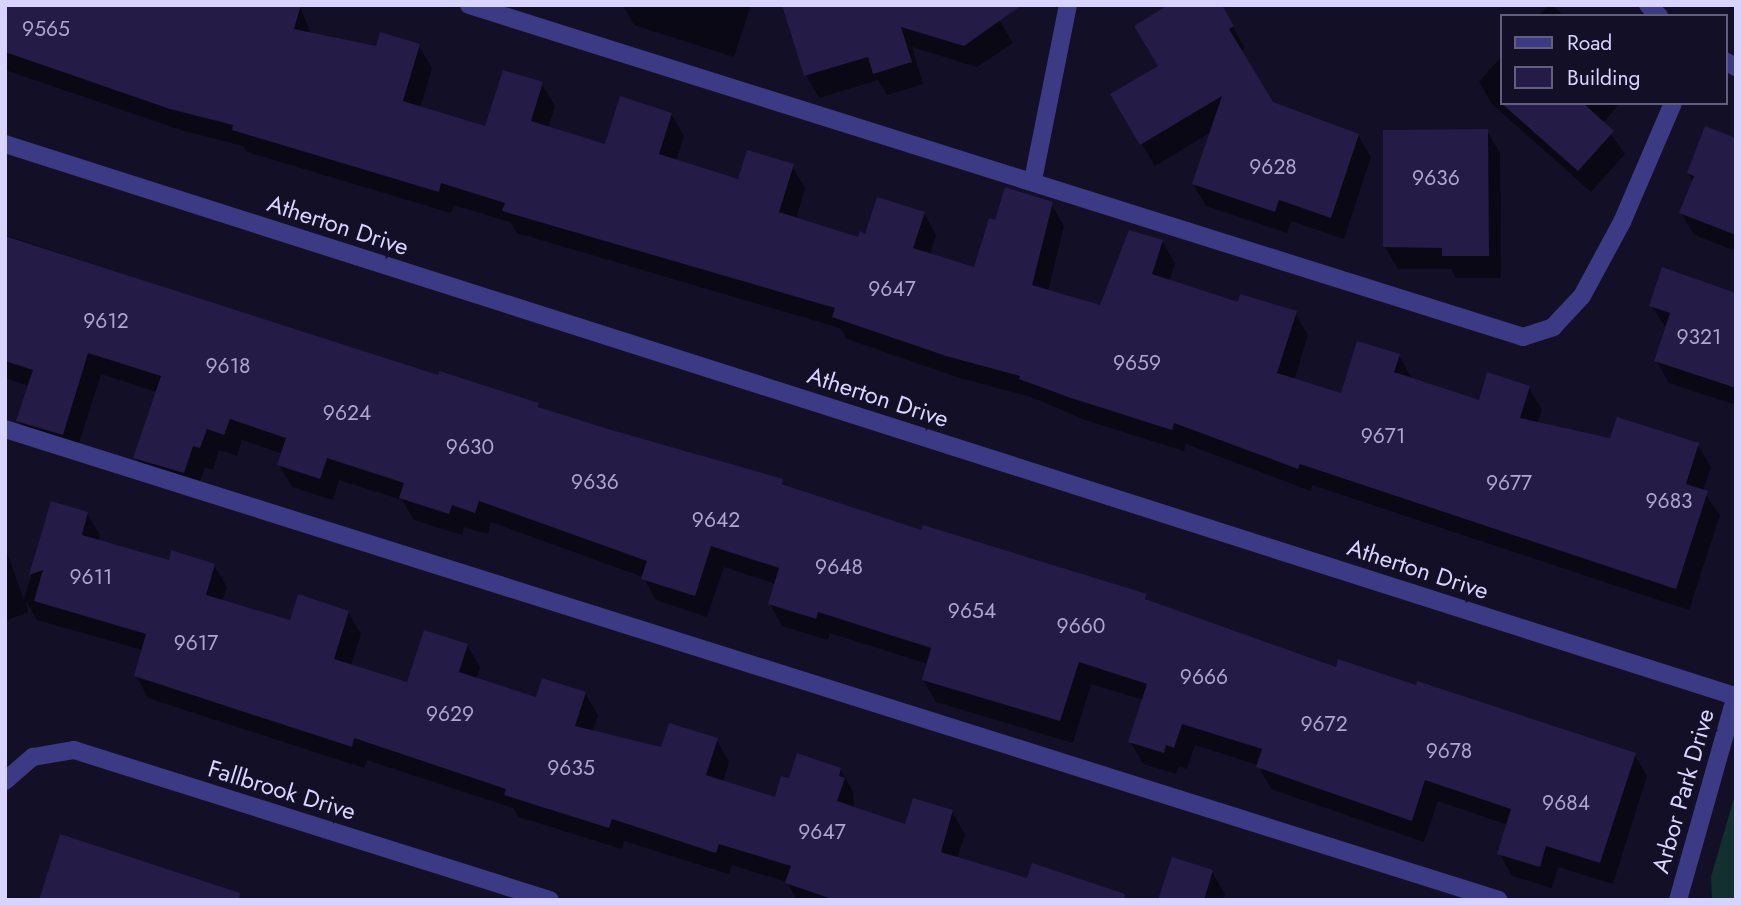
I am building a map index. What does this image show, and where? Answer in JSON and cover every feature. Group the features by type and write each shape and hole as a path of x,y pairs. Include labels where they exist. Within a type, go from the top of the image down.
{"street":[{"path":"469,5 1033,180 1523,337 1553,327 1581,296 1622,222 1671,105"},
{"path":"1033,180 1068,5"},
{"name":"Atherton Drive","path":"5,144 1736,696"},
{"path":"5,429 1499,900"},
{"name":"Arbor Park Drive","path":"1678,900 1736,696"},
{"name":"Fallbrook Drive","path":"5,781 33,757 74,750 550,900"}],"green space":[{"path":"1736,791 1736,900 1712,900 1711,877"}],"building":[{"path":"5,5 301,5 294,29 376,46 380,32 420,44 403,101 485,126 503,70 543,82 531,121 605,144 620,96 672,113 659,154 738,179 747,150 794,164 779,212 858,237 860,231 865,234 877,197 925,212 913,248 974,267 989,218 995,220 1005,187 1053,202 1032,285 1100,305 1129,230 1163,240 1152,274 1238,302 1240,294 1297,311 1277,373 1341,393 1357,341 1400,354 1394,372 1479,400 1487,372 1530,386 1520,418 1610,438 1617,417 1699,443 1686,484 1708,491 1676,589 1300,464 1298,469 1174,423 1172,430 1071,398 1019,379 1020,376 946,356 832,317 835,308 502,211 505,203 441,183 439,192 232,130 233,125 170,109 5,52"},
{"path":"782,5 1022,5 964,46 901,27 912,62 873,74 868,57 804,76"},
{"path":"1168,5 1222,5 1234,26 1229,29 1273,102 1359,134 1331,218 1279,200 1275,212 1192,184 1222,96 1140,145 1110,94 1158,66 1134,26"},
{"path":"1503,105 1585,105 1614,131 1578,171"},
{"path":"1705,126 1736,138 1736,235 1679,213 1694,176 1687,173"},
{"path":"1488,129 1489,256 1442,256 1442,248 1383,247 1383,130"},
{"path":"5,236 438,375 439,371 539,403 538,407 608,429 783,479 782,484 921,530 923,525 1147,594 1145,599 1336,667 1338,659 1416,685 1417,681 1636,753 1600,863 1546,846 1540,867 1497,854 1511,809 1425,780 1412,821 1256,767 1262,749 1182,724 1174,748 1166,745 1164,753 1128,742 1147,684 1079,662 1060,721 922,680 931,648 818,612 816,619 768,604 779,568 711,546 695,596 641,579 647,561 479,501 475,513 452,505 449,514 399,498 404,483 327,458 320,479 277,465 286,438 230,419 224,435 207,429 200,448 193,446 184,473 133,458 161,376 88,353 63,435 16,421 33,370 5,361"},
{"path":"1662,267 1736,293 1736,388 1654,361 1670,313 1649,306"},
{"path":"51,501 88,512 82,535 169,560 171,550 215,564 206,595 290,620 298,594 349,611 334,659 407,682 424,630 468,644 459,672 536,697 542,678 586,692 575,726 661,747 669,723 718,738 706,775 775,797 781,776 789,778 797,753 841,768 839,776 845,778 837,801 905,824 913,798 953,810 941,852 1027,878 1032,863 1125,894 1124,900 835,900 785,883 791,866 719,844 716,853 612,819 609,828 504,795 506,789 354,738 352,747 134,676 146,634 34,601 43,570 29,575"},
{"path":"60,834 240,893 239,900 39,900"},
{"path":"1172,857 1213,870 1204,900 1158,900"}]}
